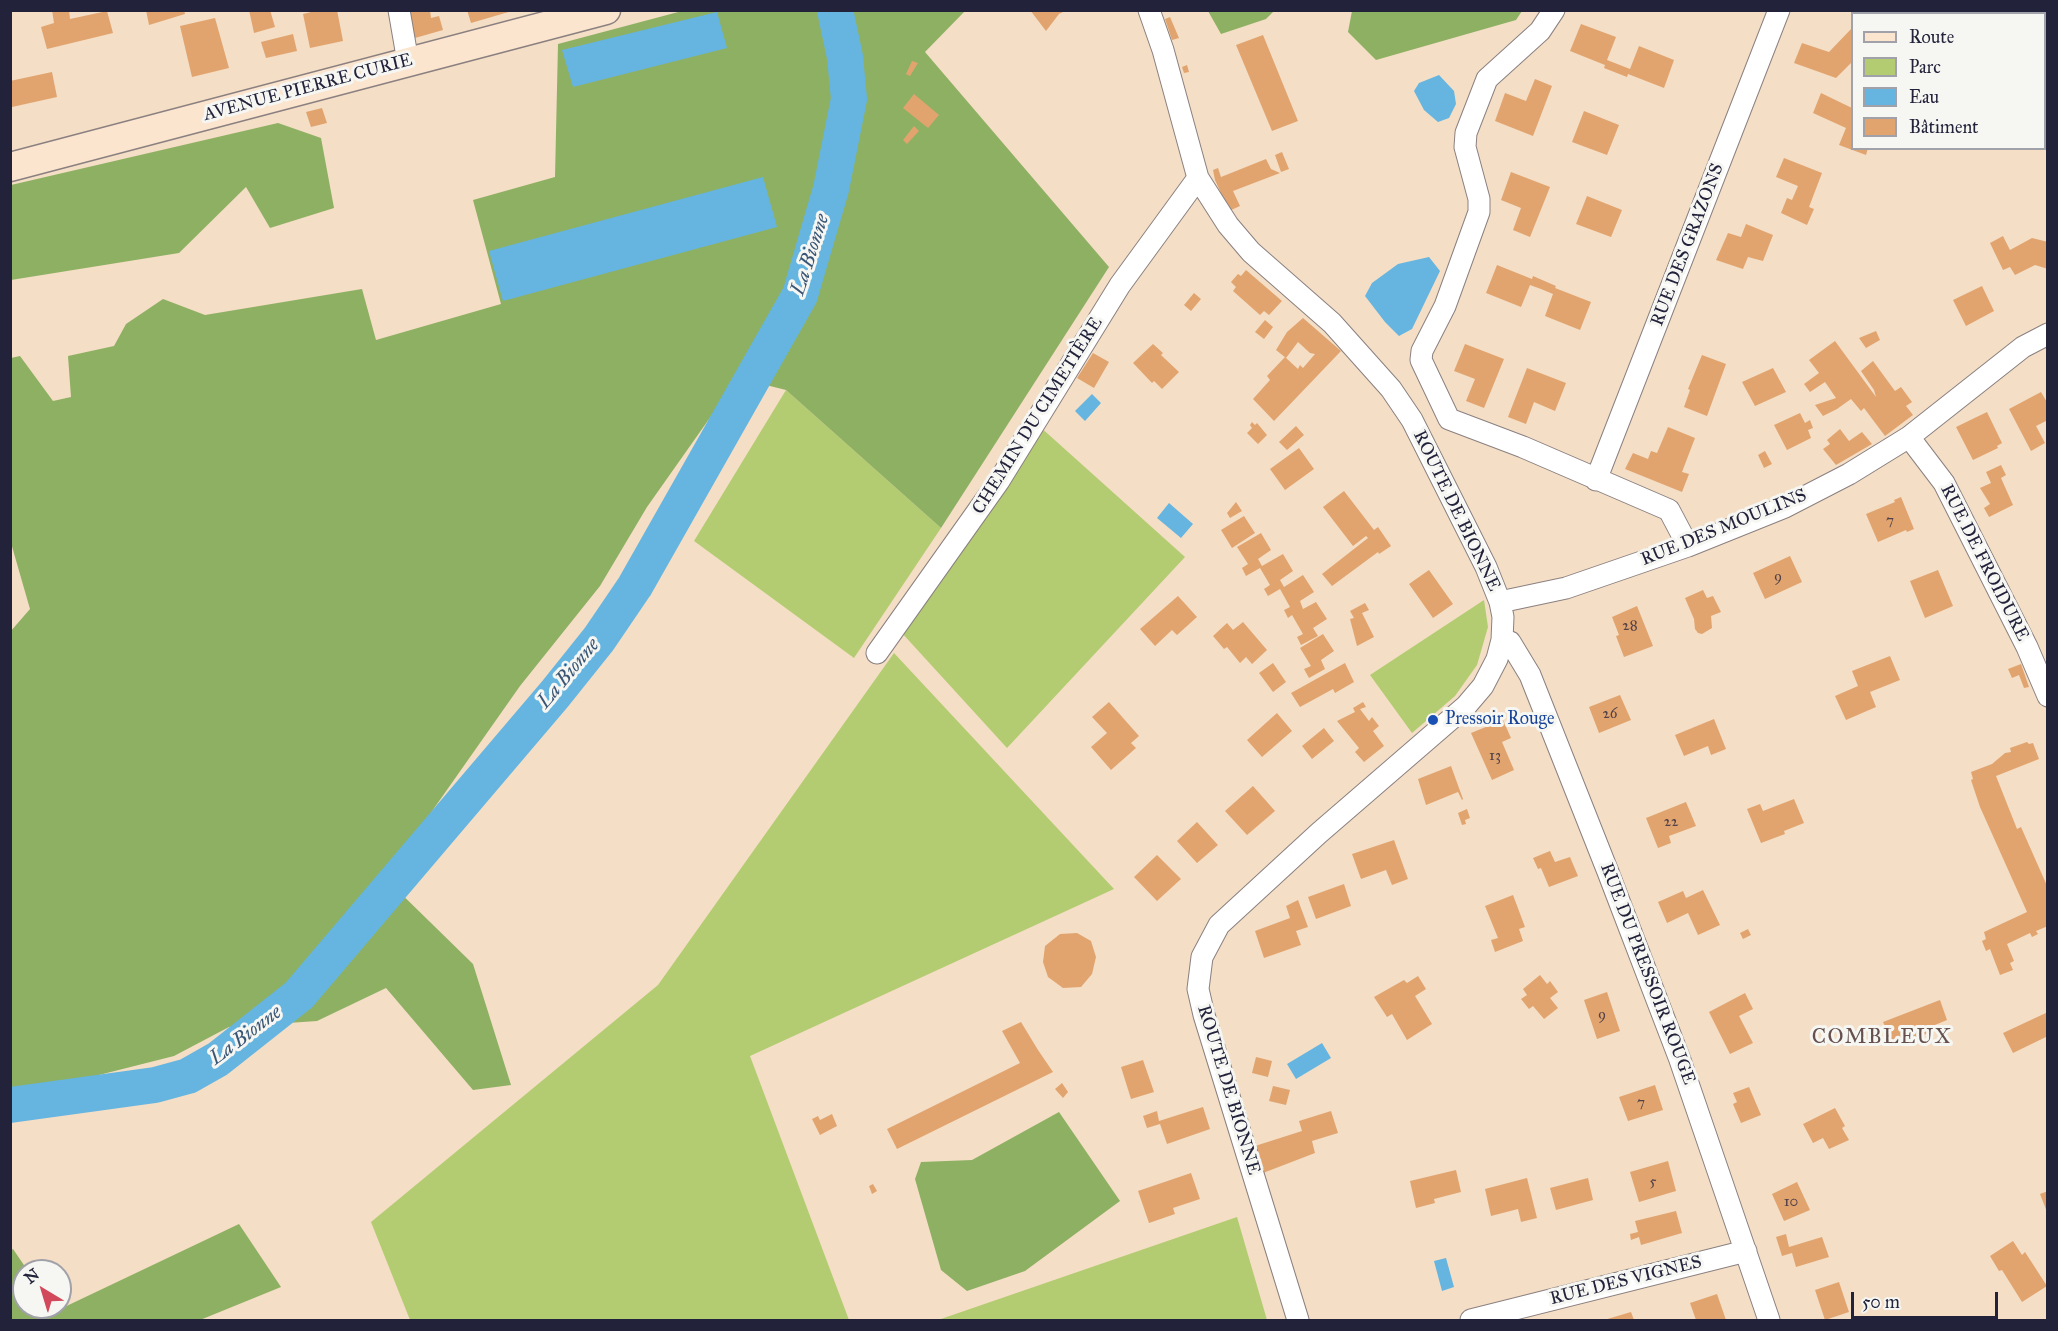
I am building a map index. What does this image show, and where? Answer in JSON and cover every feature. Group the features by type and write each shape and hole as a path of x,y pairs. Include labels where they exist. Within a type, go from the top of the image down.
{"main road":[{"name":"AVENUE PIERRE CURIE","path":"10,167 606,10"}],"street":[{"path":"399,10 408,62"},
{"name":"ROUTE DE BIONNE","path":"1149,10 1163,50 1198,178 1228,225 1251,252 1332,324 1391,389 1412,420 1486,567 1500,602 1503,617 1502,640 1497,658 1483,686 1466,706 1318,833 1219,925 1202,957 1198,989 1203,1015 1298,1320"},
{"path":"1554,10 1540,31 1487,79 1466,133 1465,147 1479,199 1479,212 1445,306 1422,351 1421,360 1449,419 1523,447 1668,510 1688,546"},
{"name":"RUE DES GRAZONS","path":"1596,480 1779,10"},
{"name":"CHEMIN DU CIMETIÈRE","path":"877,653 999,481 1120,285 1198,178"},
{"name":"RUE DES MOULINS","path":"1500,602 1566,588 1688,546 1785,507 1849,474 1909,437 2023,347 2048,334"},
{"name":"RUE DE FROIDURE","path":"1909,437 1944,483 2027,647 2048,696"},
{"name":"RUE DU PRESSOIR ROUGE","path":"1502,640 1510,642 1530,675 1680,1060 1769,1320"},
{"name":"RUE DES VIGNES","path":"1471,1320 1746,1251"}],"green space":[{"path":"1352,10 1522,11 1516,20 1376,60 1348,32"},
{"path":"682,11 965,11 925,52 1109,267 941,528 786,390 738,378 647,507 600,586 520,686 385,878 473,964 511,1085 473,1090 386,988 317,1021 229,1027 174,1056 87,1078 11,1090 10,632 30,609 11,543 11,358 20,356 53,401 71,397 68,356 114,346 126,324 163,299 205,315 362,289 376,340 501,304 473,200 555,177 558,44"},
{"path":"1208,11 1274,11 1266,19 1221,34"},
{"path":"278,123 321,138 334,208 270,228 246,187 179,253 11,280 11,185"},
{"path":"786,390 941,528 854,658 694,541"},
{"path":"1038,425 1185,557 1007,748 901,632"},
{"path":"1484,600 1488,627 1477,665 1455,696 1412,733 1370,675"},
{"path":"894,653 1114,889 750,1056 849,1320 410,1320 371,1222 658,985"},
{"path":"1059,1112 1120,1201 1025,1271 967,1291 941,1270 915,1179 921,1162 972,1160"},
{"path":"1237,1217 1267,1320 938,1320"},
{"path":"239,1224 281,1287 200,1320 11,1320 11,1250 13,1249 20,1259 12,1259 12,1319 72,1319 72,1303"}],"water":[{"path":"717,12 727,48 573,87 562,50"},
{"path":"1439,75 1454,91 1456,104 1449,118 1438,122 1424,110 1414,91 1419,83"},
{"path":"763,177 777,227 503,301 489,251"},
{"path":"1429,257 1440,271 1412,329 1399,336 1365,296 1372,283 1398,264"},
{"path":"1092,394 1101,403 1085,421 1075,411"},
{"path":"1169,503 1193,524 1181,538 1157,518"},
{"path":"1322,1043 1331,1058 1296,1079 1287,1064"},
{"path":"1446,1258 1454,1287 1442,1291 1434,1261"}],"building":[{"path":"52,10 69,10 70,19 107,11 113,33 47,49 41,27 54,23"},
{"path":"146,10 184,10 185,14 149,25"},
{"path":"249,10 270,10 275,27 254,33"},
{"path":"319,10 337,10 343,41 310,48 303,14"},
{"path":"409,10 430,10 431,18 439,16 443,30 415,38"},
{"path":"467,10 512,10 512,11 471,23"},
{"path":"1030,10 1067,10 1059,14 1046,31"},
{"path":"1170,17 1179,38 1172,40 1165,19"},
{"path":"215,18 229,68 192,77 180,26"},
{"path":"1581,24 1616,37 1607,60 1630,69 1639,46 1674,60 1664,88 1628,74 1627,77 1604,68 1605,65 1570,51"},
{"path":"1851,29 1851,63 1836,78 1794,63 1802,43 1829,52"},
{"path":"293,34 297,51 266,58 261,42"},
{"path":"1263,35 1298,121 1272,131 1236,45"},
{"path":"912,61 918,63 910,76 906,74"},
{"path":"1187,65 1189,72 1184,73 1182,67"},
{"path":"52,72 57,97 12,107 10,81"},
{"path":"1535,79 1552,86 1533,136 1495,121 1505,93 1526,101"},
{"path":"1821,93 1851,108 1851,149 1839,145 1846,128 1813,113"},
{"path":"914,94 939,115 928,128 903,108"},
{"path":"322,108 327,123 311,127 306,112"},
{"path":"1584,111 1619,125 1607,155 1572,142"},
{"path":"914,126 919,131 907,144 903,140"},
{"path":"1852,150 1867,150 1866,155"},
{"path":"1282,152 1289,169 1281,172 1275,155"},
{"path":"1784,158 1822,173 1809,207 1814,209 1807,225 1781,213 1787,198 1792,200 1798,186 1776,177"},
{"path":"1266,159 1271,169 1280,173 1233,191 1240,206 1229,211 1213,170 1218,168 1221,177"},
{"path":"1511,172 1550,187 1530,237 1513,230 1521,208 1501,200"},
{"path":"1587,196 1622,210 1611,237 1576,224"},
{"path":"1746,224 1773,235 1763,261 1748,257 1743,269 1716,260 1728,233 1741,237"},
{"path":"2003,236 2010,250 2032,238 2048,242 2048,269 2035,265 2015,275 2010,267 2003,270 1990,243"},
{"path":"1497,265 1532,279 1533,276 1556,286 1555,288 1591,302 1580,330 1545,316 1553,294 1541,289 1530,285 1521,307 1486,293"},
{"path":"1246,270 1282,301 1269,315 1264,311 1260,315 1233,291 1236,287 1231,282 1238,274 1241,276"},
{"path":"1982,286 1994,311 1966,326 1953,300"},
{"path":"1194,293 1201,299 1191,311 1184,305"},
{"path":"1303,318 1341,351 1274,421 1253,399 1270,380 1267,376 1285,357 1276,350 1287,332","holes":["1298,342 1310,353 1315,354 1303,368 1300,365 1298,369 1286,358"]},
{"path":"1265,320 1273,327 1264,339 1255,332"},
{"path":"1876,331 1880,340 1866,348 1859,338"},
{"path":"1835,341 1876,397 1861,371 1873,361 1895,391 1901,387 1912,402 1906,406 1913,415 1885,436 1864,408 1861,411 1851,399 1823,416 1815,405 1836,398 1825,382 1810,392 1804,384 1819,373 1809,360"},
{"path":"1153,344 1179,372 1162,389 1154,381 1152,383 1133,363"},
{"path":"1465,344 1504,359 1484,408 1466,401 1475,379 1454,371"},
{"path":"1093,353 1109,362 1094,388 1077,378"},
{"path":"1702,355 1726,364 1707,416 1684,407 1690,390 1688,389"},
{"path":"1527,368 1566,383 1555,411 1534,402 1526,424 1508,417"},
{"path":"1773,368 1786,392 1755,406 1742,382"},
{"path":"2041,392 2048,404 2048,420 2036,426 2045,443 2031,451 2009,409"},
{"path":"1987,412 2002,443 1997,446 1998,448 1973,460 1956,427"},
{"path":"1800,413 1805,423 1810,420 1813,428 1808,430 1811,438 1787,450 1774,425"},
{"path":"1252,422 1255,425 1257,423 1267,435 1258,444 1247,433 1252,428 1250,425"},
{"path":"1296,426 1304,435 1287,450 1279,442"},
{"path":"1668,427 1695,438 1682,472 1689,474 1682,492 1625,469 1633,453 1648,459 1651,451 1657,453"},
{"path":"1840,429 1849,441 1862,432 1872,444 1836,465 1823,449 1830,444 1827,440"},
{"path":"1299,448 1314,469 1285,490 1270,469"},
{"path":"1765,451 1772,464 1764,468 1758,455"},
{"path":"2001,465 2006,475 2001,478 2013,505 1989,517 1984,508 1990,504 1980,488 1991,483 1986,472"},
{"path":"1344,491 1374,530 1378,527 1391,546 1379,554 1378,552 1332,586 1322,574 1368,538 1366,536 1353,546 1323,507"},
{"path":"1901,497 1914,529 1878,542 1866,514 1895,502 1894,500"},
{"path":"1236,502 1242,511 1230,518 1227,513"},
{"path":"1244,516 1255,533 1232,548 1221,530"},
{"path":"1261,533 1271,550 1258,559 1262,566 1283,554 1293,571 1280,580 1284,587 1303,575 1314,592 1300,601 1303,609 1316,602 1327,619 1313,628 1318,636 1301,645 1297,637 1303,634 1292,615 1288,618 1284,610 1290,607 1280,589 1268,596 1264,589 1270,585 1260,568 1246,576 1242,568 1248,564 1237,547"},
{"path":"1790,556 1802,582 1765,599 1753,573"},
{"path":"1429,570 1453,604 1433,618 1409,584"},
{"path":"1938,570 1953,606 1925,618 1910,581"},
{"path":"1703,590 1707,598 1713,596 1721,612 1711,616 1712,628 1702,634 1695,629 1694,619 1685,598"},
{"path":"1178,596 1197,617 1177,635 1172,630 1155,646 1140,629"},
{"path":"1365,603 1369,610 1362,613 1374,637 1357,646 1350,619 1354,618 1350,611"},
{"path":"1637,606 1653,646 1624,657 1612,617"},
{"path":"1243,622 1267,650 1252,664 1246,657 1240,663 1227,647 1224,649 1213,636 1227,623 1233,630"},
{"path":"1323,634 1334,651 1321,660 1325,669 1309,678 1304,669 1311,666 1300,648"},
{"path":"1890,656 1900,680 1870,692 1876,707 1846,720 1835,696 1858,686 1852,671"},
{"path":"1273,663 1286,682 1273,692 1259,673"},
{"path":"1345,663 1354,682 1335,693 1333,689 1300,707 1291,693"},
{"path":"2021,664 2029,687 2024,688 2019,675 2012,678 2008,669"},
{"path":"1620,695 1631,720 1599,733 1589,707"},
{"path":"1109,702 1139,736 1131,743 1136,748 1111,770 1091,747 1107,733 1092,717"},
{"path":"1363,702 1366,707 1360,709 1369,721 1372,717 1379,726 1373,731 1384,746 1364,762 1355,752 1359,748 1337,721 1355,712 1353,708"},
{"path":"1277,713 1292,731 1262,757 1247,740"},
{"path":"1714,719 1726,749 1711,755 1708,746 1684,756 1675,735"},
{"path":"1503,720 1511,738 1502,742 1514,770 1492,780 1471,733"},
{"path":"1324,728 1334,741 1312,759 1302,746"},
{"path":"2027,742 2033,743 2039,759 1996,776 2017,829 2021,827 2048,888 2048,926 2036,931 2038,934 2032,937 2030,933 2007,944 2014,961 2010,963 2013,970 2000,975 1990,949 1986,951 1982,941 1986,939 1984,932 2027,912 1980,807 1971,780 1973,779 1971,772 1992,764 2005,753 2011,752 2010,748"},
{"path":"1451,766 1463,799 1458,792 1426,805 1418,779"},
{"path":"1253,786 1275,811 1247,835 1225,811"},
{"path":"1794,799 1804,823 1784,831 1785,834 1761,843 1747,809 1760,804 1763,811"},
{"path":"1686,802 1696,826 1669,836 1671,843 1658,848 1646,818"},
{"path":"1467,809 1470,818 1465,820 1466,824 1462,825 1458,813"},
{"path":"1197,822 1218,845 1197,863 1177,841"},
{"path":"1394,840 1408,879 1392,885 1386,870 1361,879 1352,854"},
{"path":"1550,851 1555,862 1570,857 1578,876 1549,887 1541,868 1538,869 1533,858"},
{"path":"1157,855 1181,879 1157,901 1134,877"},
{"path":"1344,884 1351,906 1316,919 1308,897"},
{"path":"1703,890 1720,925 1698,935 1688,913 1667,923 1658,902 1683,891 1686,898"},
{"path":"1513,895 1525,927 1519,929 1523,941 1495,952 1491,940 1498,938 1485,906"},
{"path":"1298,900 1308,927 1296,931 1301,945 1264,958 1255,931 1290,918 1286,906"},
{"path":"1748,929 1751,935 1743,939 1740,933"},
{"path":"1077,933 1091,941 1096,957 1092,974 1081,987 1063,988 1048,977 1043,962 1045,946 1060,934"},
{"path":"1540,975 1547,984 1550,981 1558,992 1550,998 1558,1008 1544,1019 1533,1006 1529,1009 1521,999 1527,995 1523,989"},
{"path":"1418,976 1426,989 1415,996 1432,1024 1407,1040 1392,1014 1387,1017 1374,997 1404,980 1407,983"},
{"path":"1607,992 1620,1031 1597,1039 1584,1000"},
{"path":"1745,993 1753,1009 1739,1016 1753,1043 1730,1054 1709,1012"},
{"path":"1940,1000 1947,1020 1930,1027 1932,1032 1893,1045 1883,1022"},
{"path":"2048,1012 2048,1036 2013,1053 2003,1033"},
{"path":"1021,1022 1053,1072 897,1149 887,1129 1020,1063 1002,1031"},
{"path":"1256,1057 1272,1061 1268,1077 1252,1073"},
{"path":"1143,1060 1154,1092 1131,1099 1121,1067"},
{"path":"1062,1083 1068,1092 1063,1098 1055,1089"},
{"path":"1655,1085 1663,1110 1628,1121 1619,1097"},
{"path":"1273,1086 1290,1090 1286,1105 1269,1101"},
{"path":"1749,1087 1761,1115 1741,1123 1733,1104 1737,1102 1733,1093"},
{"path":"1203,1107 1210,1129 1167,1144 1160,1124 1147,1128 1143,1116 1157,1111 1159,1121"},
{"path":"1835,1108 1845,1126 1842,1128 1849,1140 1829,1149 1823,1138 1813,1143 1803,1124"},
{"path":"1331,1111 1338,1133 1312,1141 1315,1153 1263,1173 1255,1146 1302,1131 1299,1121"},
{"path":"832,1114 837,1126 820,1135 812,1119 818,1116 820,1120"},
{"path":"1668,1161 1676,1191 1639,1202 1630,1172"},
{"path":"1456,1170 1461,1192 1434,1199 1435,1203 1416,1208 1410,1181"},
{"path":"1191,1173 1200,1199 1173,1208 1175,1214 1149,1223 1138,1191"},
{"path":"1527,1178 1537,1218 1521,1222 1518,1209 1491,1216 1485,1189"},
{"path":"1588,1178 1593,1200 1556,1210 1550,1188"},
{"path":"1797,1182 1810,1210 1784,1221 1772,1194"},
{"path":"873,1184 877,1191 872,1194 869,1186"},
{"path":"2048,1191 2048,1212 2047,1212 2040,1194"},
{"path":"1676,1211 1682,1233 1641,1245 1639,1237 1631,1240 1630,1234 1638,1232 1635,1221"},
{"path":"1786,1234 1789,1247 1822,1237 1829,1257 1796,1267 1792,1253 1782,1256 1776,1237"},
{"path":"2013,1241 2022,1255 2025,1252 2047,1286 2022,1302 2002,1270 1999,1271 1990,1256"},
{"path":"1839,1282 1849,1312 1825,1320 1815,1290"},
{"path":"1717,1294 1726,1320 1696,1320 1690,1303"},
{"path":"1631,1312 1634,1320 1604,1320"}],"waterway":[{"name":"La Bionne","path":"10,1105 155,1085 188,1076 218,1059 299,995 599,639 635,586 800,295 831,189 849,99 845,57 835,10"}],"place":[{"name":"Pressoir Rouge","path":"1433,720"}],"district":[{"name":"COMBLEUX","path":"1882,1038"}]}
